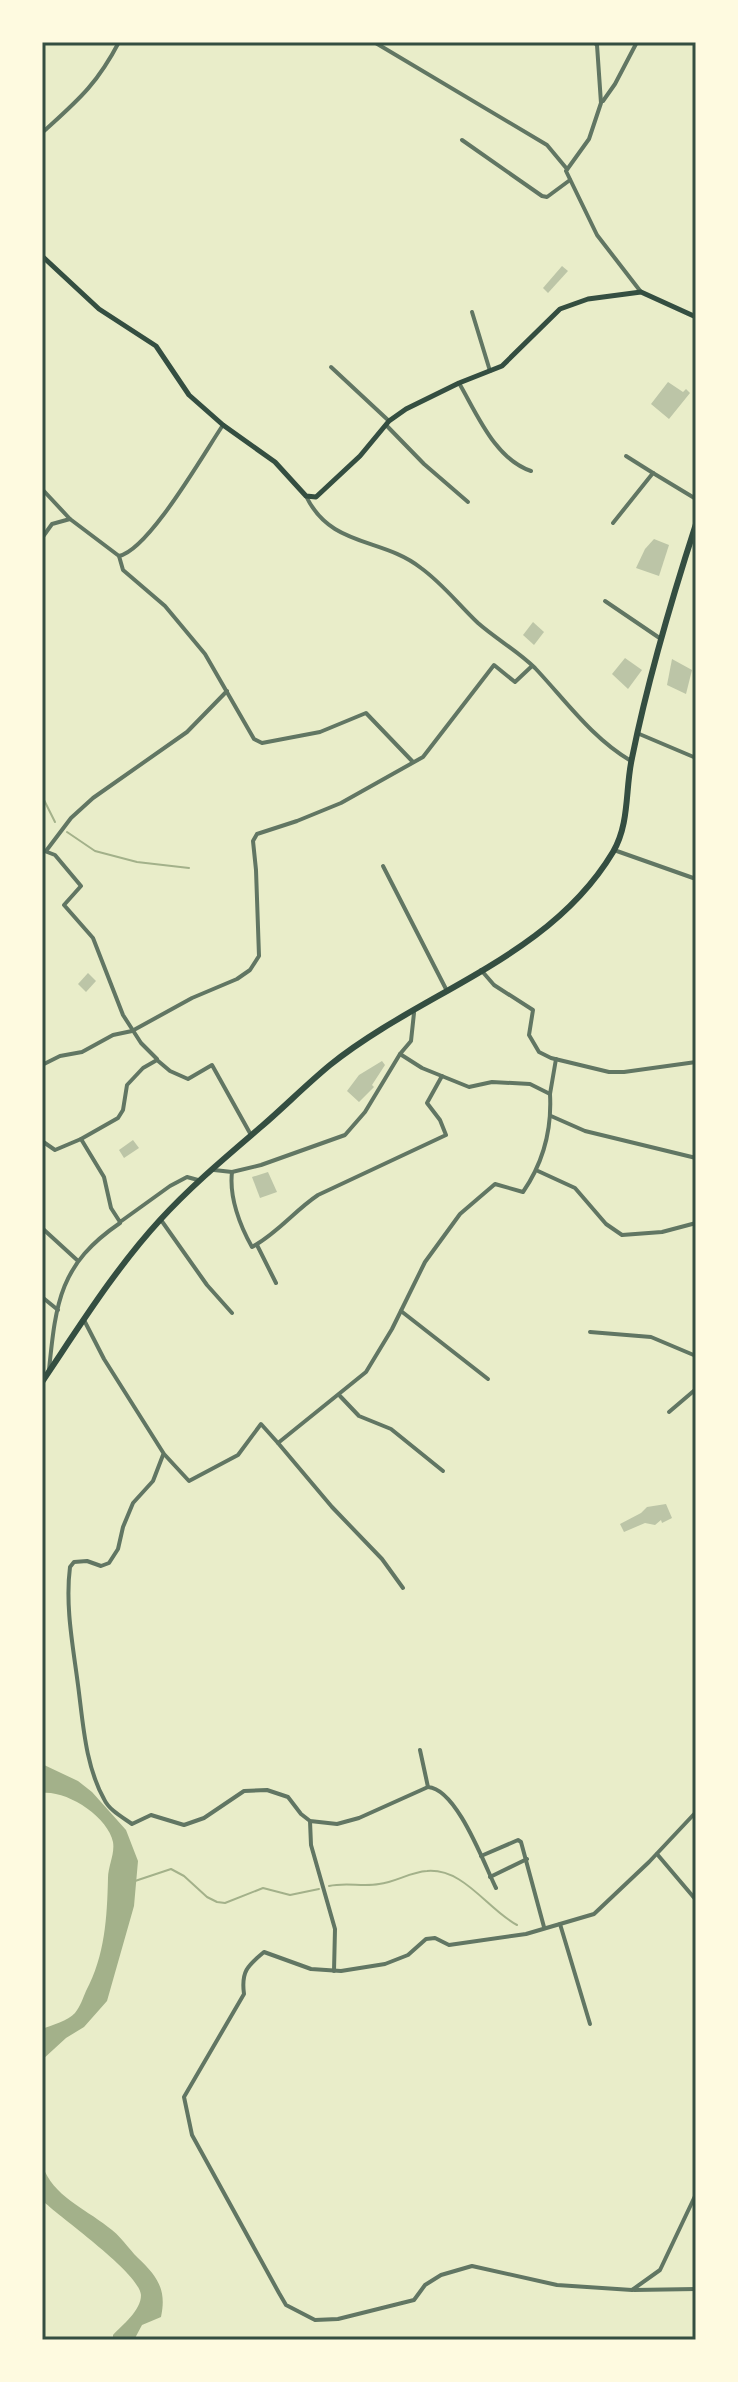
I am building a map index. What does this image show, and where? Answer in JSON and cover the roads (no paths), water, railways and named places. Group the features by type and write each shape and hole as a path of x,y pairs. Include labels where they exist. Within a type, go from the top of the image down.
{"highway":[{"path":"42,1382 131,1254 199,1181 332,1064 553,924 569,909 614,850 622,831 637,733 661,639 696,524"}],"main road":[{"path":"42,256 99,309 156,346 189,395 223,425 275,462 306,496 316,497 360,456 387,423 406,409 502,366 560,309 588,299 641,292 696,317"}],"street":[{"path":"42,133 83,98 100,76 119,42"},
{"path":"374,42 547,145 567,169 597,235 641,292"},
{"path":"594,42 597,45 601,103"},
{"path":"567,169 589,139 601,103 615,84 637,42"},
{"path":"462,140 542,196 547,197 570,180"},
{"path":"472,312 490,371"},
{"path":"331,367 424,464 468,502"},
{"path":"459,383 491,438 518,467 531,471"},
{"path":"119,556 129,554 161,517 195,471 223,425"},
{"path":"626,456 696,499"},
{"path":"613,523 653,473"},
{"path":"42,489 70,519 119,556 123,570 165,606 198,645 254,739 262,743 320,732 366,713 413,762"},
{"path":"306,496 311,507 325,521 350,539 410,559 442,584 479,624 506,642 532,666 608,747 631,761"},
{"path":"42,538 52,524 70,519"},
{"path":"605,601 661,639"},
{"path":"42,1065 82,1052 113,1035 132,1031 250,970 259,956 253,841 257,834 341,803 423,757 494,665 515,682 532,666"},
{"path":"227,691 187,732 93,798 71,818 44,851 55,855 81,886 64,905 93,938 132,1031 157,1060 170,1071 188,1079 212,1065 251,1135"},
{"path":"637,733 696,758"},
{"path":"614,850 696,879"},
{"path":"383,866 448,992"},
{"path":"481,970 494,985 533,1010 529,1035 539,1052 598,1070 624,1072 696,1062"},
{"path":"212,1170 232,1172 288,1157 345,1135 365,1112 411,1041 414,1013"},
{"path":"400,1054 422,1068 469,1087 492,1082 530,1084 550,1094"},
{"path":"278,1443 366,1372 425,1262 460,1214 495,1184 523,1192 538,1171 551,1116 550,1094 556,1059"},
{"path":"42,1141 55,1150 118,1118 123,1110 127,1085 143,1068 157,1060"},
{"path":"232,1172 232,1194 252,1247 273,1235 318,1195 446,1135 440,1120 427,1103 442,1076"},
{"path":"551,1116 585,1131 696,1158"},
{"path":"81,1139 104,1177 111,1208 120,1222"},
{"path":"538,1171 575,1188 606,1224 622,1235 662,1232 696,1223"},
{"path":"48,1372 63,1288 77,1260 120,1222 170,1186 187,1177 199,1181"},
{"path":"160,1220 207,1285 232,1313"},
{"path":"42,1228 77,1260"},
{"path":"257,1245 276,1283"},
{"path":"42,1297 58,1310"},
{"path":"401,1311 488,1379"},
{"path":"84,1320 104,1359 164,1454 189,1481 238,1455 261,1424 332,1507 382,1559 403,1588"},
{"path":"590,1332 651,1337 696,1356"},
{"path":"669,1412 696,1389"},
{"path":"340,1396 359,1416 391,1429 443,1471"},
{"path":"164,1454 153,1481 133,1503 118,1549 109,1563 101,1566 80,1560 70,1567 70,1628 83,1727 103,1799 132,1824 151,1815 184,1825 204,1818 244,1791 267,1790 288,1797 310,1821 337,1824 359,1818 428,1787 436,1788 452,1805 496,1888"},
{"path":"420,1750 428,1787"},
{"path":"696,1812 594,1914 526,1934 449,1945 435,1938 426,1939 408,1955 385,1964 334,1971 311,1969 264,1952 248,1965 241,1977 244,1994 184,2097 192,2135 286,2305 315,2320 338,2319 414,2300 425,2285 441,2275 472,2266 557,2285 632,2290 696,2289"},
{"path":"310,1821 311,1845 335,1929 334,1971"},
{"path":"481,1856 518,1840 524,1847 544,1928"},
{"path":"657,1854 696,1900"},
{"path":"490,1877 527,1859"},
{"path":"560,1924 590,2024"},
{"path":"632,2290 660,2270 696,2194"},
{"path":"646,2281 660,2290"}],"waterway":[{"path":"42,796 55,822"},
{"path":"67,832 95,851 137,862 189,868"},
{"path":"135,1881 171,1869 184,1876 207,1897 225,1903 263,1888 290,1895 319,1889"},
{"path":"329,1886 379,1884 421,1872 440,1872 464,1883 517,1925"}]}
